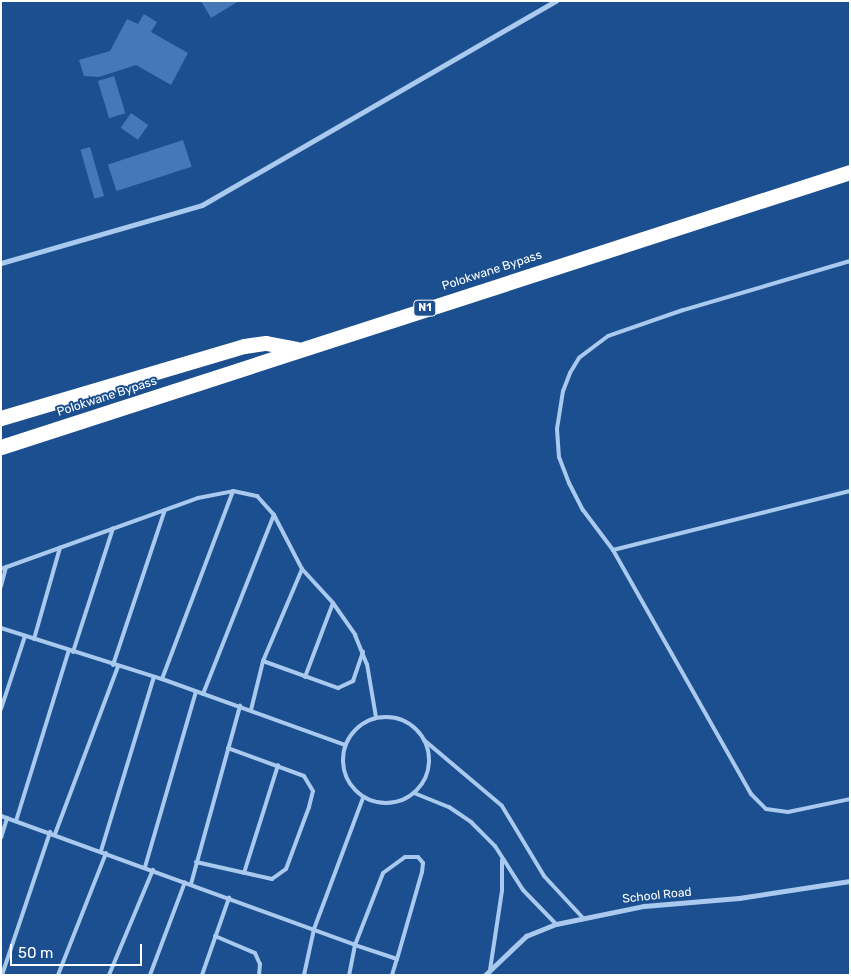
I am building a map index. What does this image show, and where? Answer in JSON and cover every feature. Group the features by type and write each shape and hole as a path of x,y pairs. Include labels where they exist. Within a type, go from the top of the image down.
{"highway":[{"name":"Polokwane Bypass","path":"1,449 298,349 850,172"},
{"path":"1,418 244,346 266,343 298,349"}],"street":[{"path":"1,263 202,205 556,1"},
{"name":"School Road","path":"485,975 526,936 556,924 644,906 739,898 850,881"}],"lane":[{"path":"850,261 628,328 608,336 579,358 563,391 559,409 559,457 583,510 613,550 751,794 766,809 788,812 850,799"},
{"path":"162,679 234,490"},
{"path":"1,586 4,568 198,498 234,490 257,496 274,515 302,569 333,603 364,652 376,717"},
{"path":"613,550 850,491"},
{"path":"55,834 115,666 165,510"},
{"path":"203,694 274,515"},
{"path":"16,821 113,528"},
{"path":"34,639 60,548"},
{"path":"251,710 263,661 302,569"},
{"path":"305,677 333,603"},
{"path":"1,628 115,666 162,679 345,745"},
{"path":"1,709 25,636"},
{"path":"263,661 332,688 344,686 353,681 364,652"},
{"path":"101,851 154,677"},
{"path":"144,867 196,692"},
{"path":"190,884 240,706"},
{"path":"424,740 428,769 414,793 389,803 363,798 344,774 342,759 345,745 352,733 376,717 404,720 424,740 502,806 544,876 583,918"},
{"path":"196,862 272,879 281,875 286,869 309,807 313,791 310,784 295,770 228,748"},
{"path":"244,872 278,765"},
{"path":"414,793 449,806 472,822 495,846 523,890 556,924"},
{"path":"304,975 314,929 363,798"},
{"path":"1,816 106,852 397,959"},
{"path":"1,838 8,818"},
{"path":"2,975 50,832"},
{"path":"58,975 106,852"},
{"path":"349,975 355,945 383,873 404,857 418,857 423,863 422,872 392,975"},
{"path":"490,970 502,891 502,859"},
{"path":"110,975 153,870"},
{"path":"150,975 185,882"},
{"path":"202,975 229,898"},
{"path":"215,936 255,953 260,964 259,975"}],"building":[{"path":"201,1 239,1 211,18"},
{"path":"144,14 157,22 151,32 188,53 171,85 136,65 99,77 84,76 79,60 110,51 127,19 138,24"},
{"path":"114,76 125,113 109,118 98,81"},
{"path":"131,113 148,125 138,140 121,128"},
{"path":"183,140 192,167 117,191 108,164"},
{"path":"90,147 104,196 94,199 80,150"}]}
